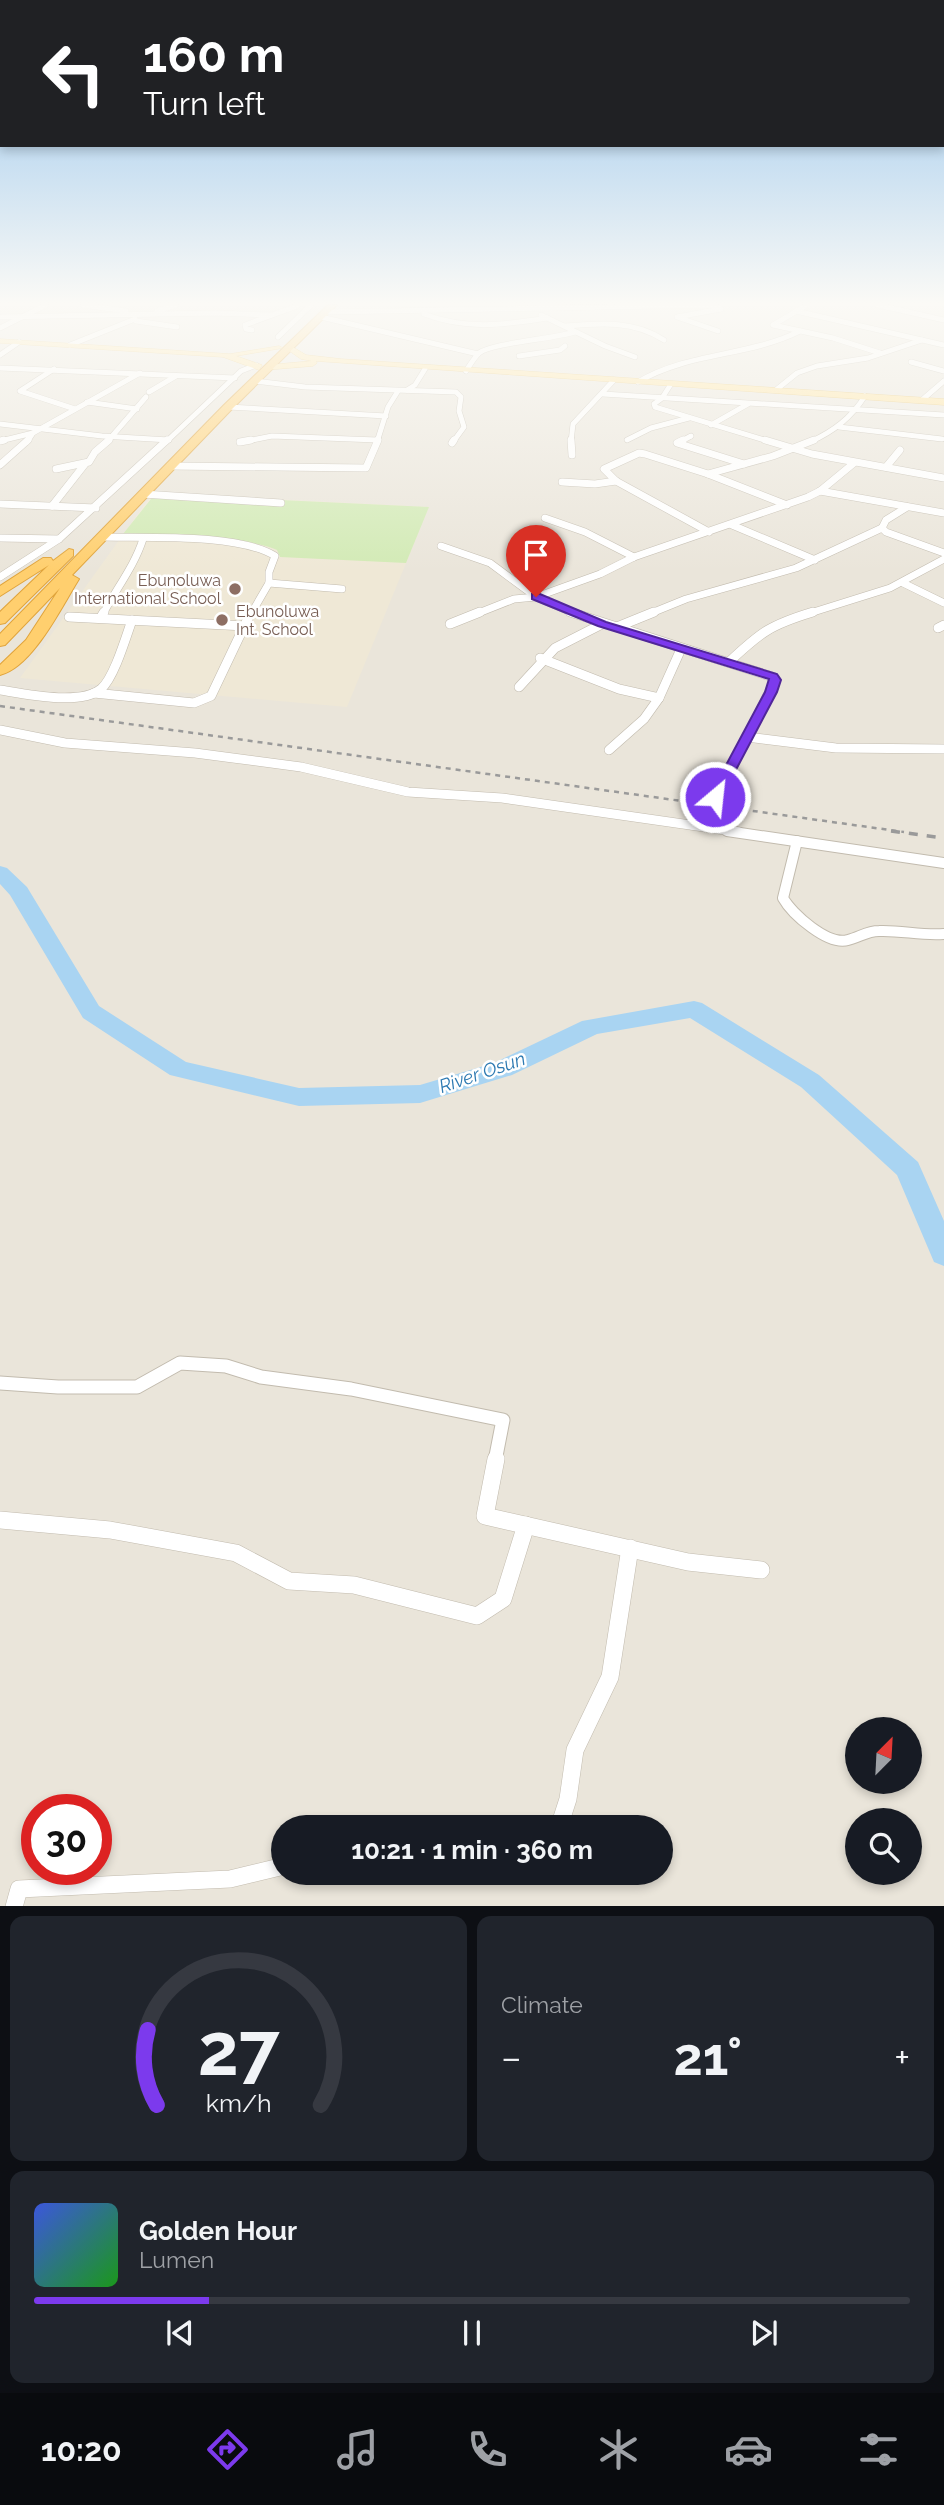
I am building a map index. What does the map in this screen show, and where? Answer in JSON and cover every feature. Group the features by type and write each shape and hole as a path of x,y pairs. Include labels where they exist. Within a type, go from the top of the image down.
{"highway":[{"path":"0,642 181,440 231,394"},
{"path":"0,620 80,550 101,537 242,394"},
{"path":"0,592 46,562 80,550"},
{"path":"0,671 7,668 28,645 74,575 80,550"}],"main road":[{"path":"835,394 944,402"}],"street":[{"path":"29,394 75,409"},
{"path":"0,441 35,432 102,394"},
{"path":"52,506 95,452 114,436 147,394"},
{"path":"0,577 59,539 96,508 218,394"},
{"path":"170,466 363,469 367,467 390,399 395,394"},
{"path":"452,443 464,427 459,411 461,397 458,394"},
{"path":"572,455 570,432 573,424 603,394 944,415"},
{"path":"665,394 654,404 656,407 711,425 792,449 944,478"},
{"path":"760,403 761,394"},
{"path":"922,400 929,394"},
{"path":"708,474 792,449 839,427 860,410 865,396"},
{"path":"88,402 137,408"},
{"path":"711,425 750,403"},
{"path":"228,407 386,416"},
{"path":"627,440 651,428 689,418"},
{"path":"0,424 35,432 169,440"},
{"path":"839,427 942,439"},
{"path":"0,465 35,432"},
{"path":"240,442 272,436 377,440"},
{"path":"691,436 677,443 747,464"},
{"path":"886,467 900,450"},
{"path":"709,532 616,481 604,469 639,453 708,474 787,505"},
{"path":"450,624 514,600 536,597 600,574 634,557 787,505 820,491 855,463"},
{"path":"56,469 85,464"},
{"path":"562,482 594,484 616,481"},
{"path":"820,491 940,512 944,505"},
{"path":"143,494 281,503"},
{"path":"0,504 96,508"},
{"path":"617,627 685,599 815,560 882,528 886,520 907,507"},
{"path":"545,518 585,532 634,557"},
{"path":"732,525 815,560"},
{"path":"882,528 886,532 940,552 944,543"},
{"path":"0,690 63,697 94,693 194,703 203,702 211,696 245,625 270,583 275,556 265,549 229,543 101,537"},
{"path":"0,538 59,539"},
{"path":"101,617 127,569 137,558 143,538"},
{"path":"441,546 490,563 536,597 602,624 768,674 775,680 715,797 704,814 692,825"},
{"path":"729,662 757,636 775,624 903,583 944,559"},
{"path":"270,583 342,589"},
{"path":"903,583 944,603"},
{"path":"69,617 245,625"},
{"path":"94,693 104,687 124,645 132,620"},
{"path":"519,687 540,658 565,641 602,624"},
{"path":"609,750 644,719 659,698 681,649"},
{"path":"540,658 619,689 659,698"},
{"path":"0,730 65,743 195,753 301,767 425,794 502,799 944,863"},
{"path":"747,737 836,748 944,749"},
{"path":"797,841 783,898 786,905 825,935 847,941 857,933 870,929 915,937 944,934"},
{"path":"0,1383 58,1387 137,1387 180,1363 226,1366 261,1377 351,1389 503,1420 485,1516 688,1562 761,1570"},
{"path":"0,1520 110,1530 236,1553 289,1581 354,1585 477,1616 503,1599 526,1525"},
{"path":"563,1815 568,1799 575,1750 610,1677 630,1548"},
{"path":"14,1906 19,1889 230,1880 271,1869"}],"shaded area":[{"path":"0,394 944,394 944,1906 0,1906"},
{"name":"Ebunoluwa Int. School","path":"153,493 429,507 347,707 20,678"}],"green space":[{"path":"155,494 429,507 406,563 280,557 277,550 245,542 123,534"}],"waterway":[{"name":"River Osun","path":"0,872 19,892 91,1012 179,1069 299,1097 420,1094 503,1069 591,1027 694,1009 810,1081 908,1169 944,1254"}],"railway":[{"path":"0,706 904,832"},
{"path":"891,831 944,838"}],"place":[{"name":"Ebunoluwa International School","path":"235,589"},
{"name":"Ebunoluwa Int. School","path":"222,620"}],"route":[{"path":"536,597 602,624 773,677 775,680 771,692 715,797"}]}
